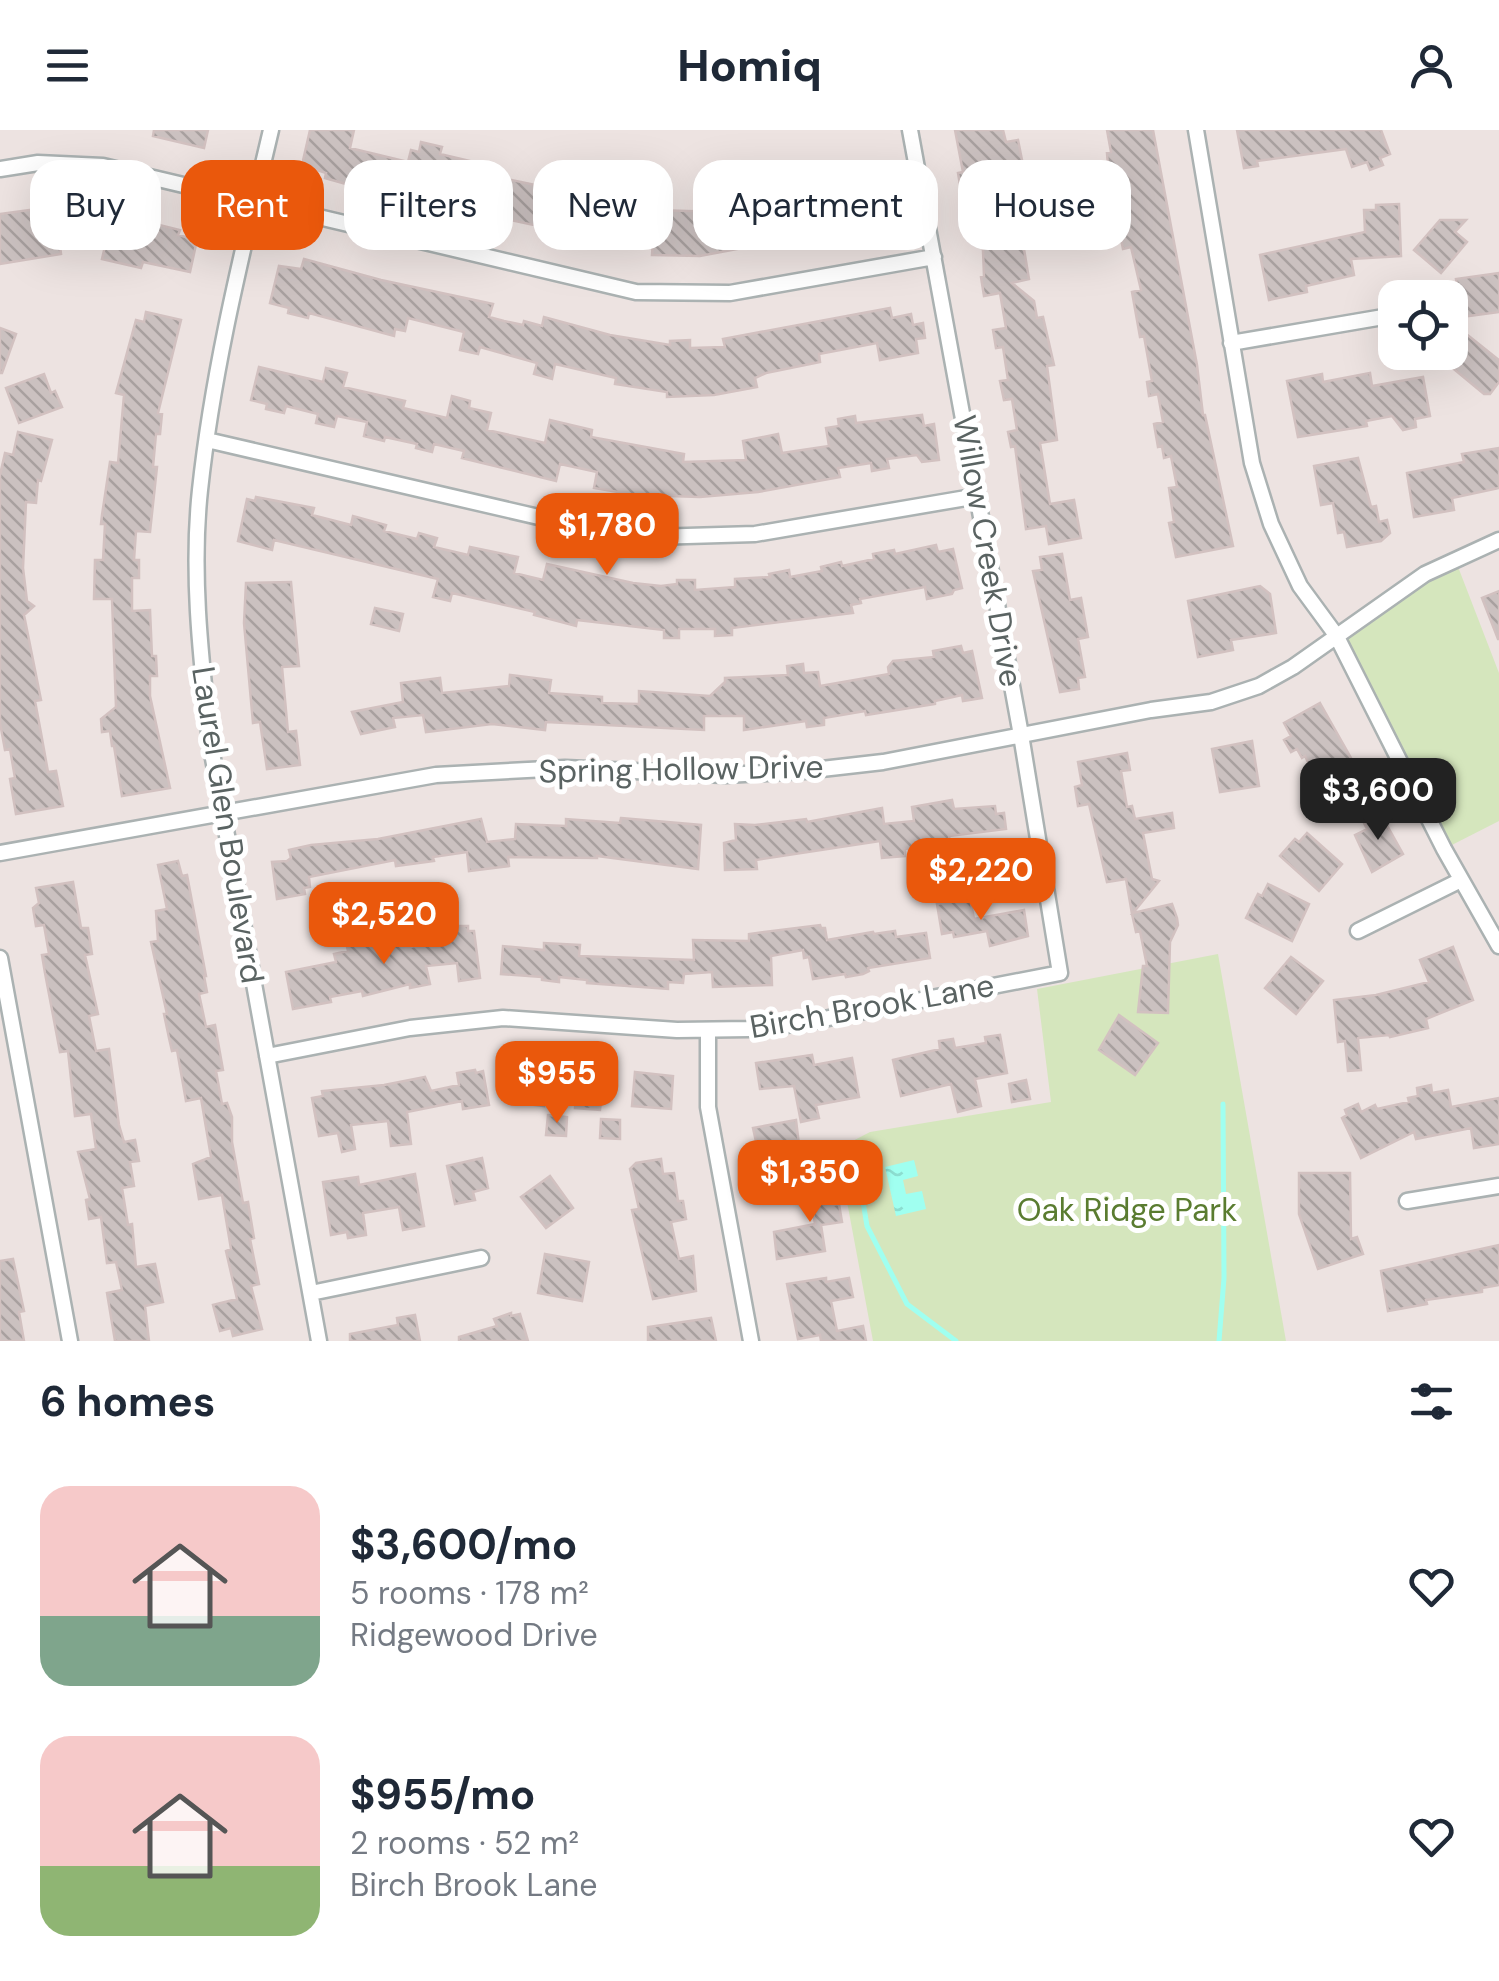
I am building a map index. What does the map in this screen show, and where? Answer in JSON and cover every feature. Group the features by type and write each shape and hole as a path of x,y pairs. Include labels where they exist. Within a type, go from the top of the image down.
{"street":[{"name":"Laurel Glen Boulevard","path":"264,160 271,130"},
{"name":"Willow Creek Drive","path":"910,130 1021,735 1060,973"},
{"path":"1196,130 1252,463 1270,524 1300,586 1336,635 1499,946"},
{"path":"0,168 81,163 181,186"},
{"path":"324,220 604,287 651,294 730,293 934,257"},
{"name":"Laurel Glen Boulevard","path":"243,250 228,315 200,494 200,660 222,814 319,1341"},
{"path":"1231,343 1378,318"},
{"path":"207,440 586,528 653,538 755,534 978,496"},
{"name":"Spring Hollow Drive","path":"0,853 436,775 565,768 725,774 804,771 883,762 1211,702 1259,686 1293,667 1425,574 1499,540"},
{"path":"1358,931 1462,880"},
{"path":"0,958 70,1341"},
{"name":"Birch Brook Lane","path":"267,1056 410,1028 503,1018 708,1030 804,1023 1060,973"},
{"path":"708,1030 708,1107 751,1341"},
{"path":"1407,1201 1499,1186"},
{"path":"311,1293 480,1258"}],"green space":[{"path":"1455,559 1499,673 1499,821 1444,849 1336,635"},
{"name":"Oak Ridge Park","path":"1218,954 1286,1341 873,1341 842,1175 843,1146 870,1132 1051,1102 1037,989"}],"water":[{"path":"914,1160 918,1176 903,1180 906,1194 922,1191 926,1209 896,1216 885,1167"}],"building":[{"path":"154,130 208,130 204,148 153,136"},
{"path":"310,130 354,130 350,148 400,160 344,160 344,183 325,178 324,160 303,160"},
{"path":"955,130 1003,130 1006,142 1018,140 1022,160 961,160"},
{"path":"1107,130 1153,130 1203,415 1233,546 1176,557 1169,523 1174,522 1169,488 1177,487 1171,456 1164,458 1162,446 1158,447 1154,424 1163,422 1158,394 1149,396 1147,382 1152,381 1132,292 1141,290 1131,247 1131,160 1108,160 1107,153 1111,152"},
{"path":"1237,130 1381,130 1390,154 1380,158 1383,165 1370,170 1367,162 1352,167 1346,149 1257,161 1258,166 1244,168"},
{"path":"421,142 442,147 440,154 465,160 408,160 411,150 419,152"},
{"path":"513,180 533,184 533,225 513,221"},
{"path":"1399,204 1401,256 1351,259 1354,275 1306,286 1307,292 1269,300 1260,255 1365,232 1364,210"},
{"path":"30,210 30,250 60,250 61,254 0,264 0,214"},
{"path":"673,211 693,211 693,250 732,250 700,256 652,255 652,250 673,250"},
{"path":"1440,220 1466,220 1455,232 1467,242 1441,273 1414,250"},
{"path":"161,225 180,230 181,250 195,250 190,272 143,262 141,268 102,259 104,250 161,250"},
{"path":"1024,250 1029,279 1012,283 1034,301 1037,318 1043,317 1054,365 1047,366 1057,440 1040,443 1050,504 1074,500 1081,538 1049,544 1046,526 1026,529 1015,446 1011,447 1008,432 1017,430 1012,399 1004,400 1000,381 1008,380 1003,347 996,348 993,330 1006,328 1000,293 984,296 983,251"},
{"path":"304,259 493,304 489,317 504,321 542,326 544,317 610,335 670,345 670,341 690,340 690,348 725,347 723,339 890,308 892,318 911,314 913,325 923,323 925,338 916,339 918,353 880,360 877,343 819,354 820,362 766,373 755,378 757,387 714,395 667,397 667,392 615,384 616,378 555,364 552,379 534,374 537,363 480,347 478,354 460,350 464,332 408,318 405,331 395,329 394,336 309,313 308,318 288,313 289,308 270,303 279,266 301,269"},
{"path":"1499,273 1499,312 1468,316 1468,280 1456,279"},
{"path":"146,312 181,320 158,413 162,414 160,434 156,434 153,467 157,467 150,532 136,531 134,560 139,560 139,578 132,578 132,611 150,610 157,676 150,676 150,696 170,788 122,796 110,731 102,732 101,719 116,707 112,599 94,599 95,560 103,560 105,524 101,524 110,462 118,463 124,395 116,393 136,320 144,322"},
{"path":"0,328 16,334 2,373 0,373"},
{"path":"1468,335 1499,360 1499,382 1490,394 1484,394 1455,370 1468,370"},
{"path":"259,367 323,382 326,368 347,373 343,387 405,401 403,408 447,418 452,396 470,401 469,408 491,413 487,430 545,443 550,420 592,430 591,437 684,454 683,462 746,460 743,441 778,434 782,453 829,446 826,428 839,426 838,419 855,416 856,423 922,415 924,426 934,424 939,460 922,462 917,455 887,459 889,468 872,471 871,463 838,468 840,477 758,492 700,497 636,495 594,488 597,472 560,464 556,481 462,458 464,451 434,444 432,452 416,448 417,444 364,436 367,422 337,416 334,427 316,423 318,414 286,406 284,413 266,409 267,404 251,400"},
{"path":"1370,373 1372,386 1423,377 1430,416 1415,419 1416,427 1403,430 1392,416 1366,421 1367,426 1298,437 1287,381 1322,374 1323,382"},
{"path":"44,374 62,407 19,423 6,388"},
{"path":"18,432 52,440 41,481 38,480 36,503 26,502 23,568 27,601 34,606 24,615 41,700 35,701 48,772 56,771 63,806 16,814 10,749 5,750 0,723 0,475 5,453 13,455"},
{"path":"1499,448 1499,488 1452,498 1454,510 1414,517 1407,473 1464,462 1462,454"},
{"path":"1358,458 1371,507 1376,506 1379,522 1387,520 1390,533 1381,541 1347,547 1344,532 1338,533 1333,503 1321,505 1314,466"},
{"path":"256,497 314,508 312,515 351,525 353,516 386,525 384,531 417,539 419,533 437,538 434,547 468,555 470,547 518,557 514,573 543,580 547,564 633,583 661,586 677,584 677,580 695,580 695,590 735,587 735,579 770,577 769,574 789,570 790,577 822,571 821,567 841,562 842,566 874,559 873,554 894,550 895,554 936,545 938,552 953,549 962,588 927,599 925,587 860,599 861,603 851,605 853,613 732,628 732,635 715,636 715,629 679,629 679,638 664,638 664,630 577,620 576,626 452,593 450,601 433,597 438,579 274,540 272,550 238,541 247,499 255,501"},
{"path":"1062,554 1070,600 1081,598 1088,637 1078,639 1085,677 1078,678 1079,689 1060,692 1033,571 1042,570 1040,557"},
{"path":"291,582 299,666 282,667 288,732 296,731 300,765 267,769 260,722 253,723 244,623 246,583"},
{"path":"1260,586 1270,594 1276,633 1231,640 1233,650 1198,657 1188,601"},
{"path":"1499,591 1499,639 1498,639 1482,598"},
{"path":"375,608 403,614 399,631 371,624"},
{"path":"961,646 963,653 972,651 982,698 963,701 962,695 935,704 866,715 865,711 824,718 824,725 807,727 806,721 744,730 744,716 704,716 704,730 546,722 545,730 492,724 426,732 423,715 393,718 395,727 361,734 352,712 403,702 401,683 440,678 442,693 509,686 510,675 551,680 549,693 602,697 602,703 639,704 639,691 710,696 725,678 788,675 787,666 803,664 804,673 818,672 820,686 889,674 888,667 893,661 934,657 933,651"},
{"path":"1320,703 1364,781 1327,802 1305,756 1302,758 1297,749 1291,752 1284,740 1291,736 1284,723"},
{"path":"1252,741 1259,786 1220,792 1212,749"},
{"path":"1127,753 1130,770 1121,771 1127,807 1132,806 1135,819 1172,813 1174,828 1143,833 1152,879 1159,881 1133,913 1172,904 1177,918 1170,942 1168,1013 1138,1012 1143,966 1147,966 1140,931 1136,932 1126,879 1107,882 1089,804 1078,806 1075,787 1082,785 1078,762"},
{"path":"952,800 954,809 995,806 996,814 1004,813 1006,829 949,836 950,841 905,849 905,856 882,858 880,841 756,860 757,869 725,870 724,843 736,840 735,824 806,819 807,822 882,808 884,824 914,821 912,807"},
{"path":"1373,816 1384,820 1403,854 1372,872 1355,835 1367,829 1363,821"},
{"path":"621,818 701,825 698,869 597,856 508,857 509,866 469,871 467,852 433,857 434,861 396,866 395,860 309,877 310,887 304,888 305,894 277,899 272,862 287,861 291,858 289,850 378,839 481,819 487,842 515,839 516,824 566,826 566,819 620,823"},
{"path":"1307,833 1342,864 1319,891 1280,856 1295,839 1299,842"},
{"path":"178,861 182,876 187,875 206,976 207,992 199,994 206,1027 215,1025 223,1070 216,1071 222,1104 227,1103 232,1117 232,1142 243,1203 248,1202 254,1238 250,1239 259,1284 251,1286 262,1329 233,1336 231,1328 220,1331 213,1305 237,1299 226,1251 231,1249 222,1195 199,1199 193,1164 211,1157 201,1098 186,1101 177,1050 172,1051 169,1038 151,942 158,941 156,911 167,909 158,865"},
{"path":"73,882 81,928 88,928 92,954 85,955 98,1014 89,1016 96,1051 109,1049 119,1125 124,1142 135,1140 139,1161 130,1162 134,1186 122,1188 128,1225 132,1224 136,1267 155,1264 163,1302 145,1306 149,1341 115,1341 107,1293 122,1290 116,1262 107,1263 101,1217 89,1219 86,1200 90,1199 78,1152 96,1149 91,1114 75,1116 68,1051 60,1052 42,955 49,954 44,925 36,926 33,908 39,903 36,888"},
{"path":"1268,884 1309,904 1292,941 1246,918"},
{"path":"970,898 974,919 1024,910 1028,936 990,946 987,931 954,937 953,932 942,934 937,904"},
{"path":"820,925 825,928 827,940 873,932 895,931 896,937 926,933 930,958 868,968 863,974 813,979 809,957 804,958 803,950 771,956 772,985 713,987 712,972 684,974 683,983 668,982 668,989 501,974 503,946 544,950 544,943 580,945 579,956 694,960 693,940 749,941 749,934"},
{"path":"468,926 468,931 474,931 480,978 459,981 457,963 426,966 430,984 410,988 410,984 363,996 362,991 293,1009 286,972 336,962 334,954 348,951 346,942 360,940 361,944 403,935 406,948 433,942 431,929"},
{"path":"1453,947 1473,1000 1426,1019 1428,1028 1390,1037 1358,1038 1361,1070 1348,1071 1345,1041 1338,1042 1334,1000 1429,982 1420,960"},
{"path":"1291,957 1323,981 1296,1014 1265,988"},
{"path":"1119,1015 1158,1043 1135,1075 1099,1050"},
{"path":"1000,1035 1007,1073 975,1079 981,1106 958,1112 951,1084 901,1096 893,1060 940,1049 939,1041 953,1039 955,1048 986,1043 985,1037"},
{"path":"812,1055 814,1065 852,1058 859,1097 816,1105 819,1118 801,1122 794,1086 760,1089 756,1063"},
{"path":"531,1063 548,1065 544,1106 518,1103 521,1070 530,1071"},
{"path":"579,1070 604,1072 600,1110 575,1108"},
{"path":"483,1071 489,1105 463,1109 462,1101 407,1112 411,1144 391,1146 388,1121 351,1125 355,1149 342,1152 338,1133 319,1136 312,1098 323,1096 322,1091 425,1077 431,1091 459,1085 457,1073"},
{"path":"635,1072 673,1076 671,1109 632,1106"},
{"path":"1026,1080 1030,1099 1012,1102 1009,1084"},
{"path":"1431,1085 1432,1093 1448,1090 1451,1107 1499,1098 1499,1144 1474,1148 1471,1128 1416,1139 1414,1132 1361,1158 1342,1118 1347,1115 1345,1110 1358,1104 1361,1112 1375,1105 1377,1109 1409,1102 1408,1098 1418,1096 1417,1088"},
{"path":"548,1115 567,1117 566,1136 546,1135"},
{"path":"601,1119 620,1120 620,1139 600,1138"},
{"path":"796,1120 807,1182 766,1189 761,1146 757,1146 753,1128"},
{"path":"482,1158 488,1188 473,1192 475,1200 455,1204 447,1166"},
{"path":"661,1159 663,1174 674,1173 678,1201 683,1201 686,1219 671,1222 679,1259 693,1256 696,1291 653,1299 632,1210 639,1209 630,1169 636,1163"},
{"path":"1299,1173 1350,1173 1351,1239 1357,1237 1363,1254 1318,1269 1299,1214"},
{"path":"415,1174 424,1226 403,1230 399,1207 363,1213 366,1235 331,1235 323,1182 358,1177 359,1185"},
{"path":"550,1176 573,1208 546,1228 521,1197"},
{"path":"828,1178 832,1205 839,1204 842,1222 821,1225 825,1251 777,1259 774,1232 815,1224 808,1181"},
{"path":"1499,1245 1499,1285 1388,1311 1381,1271"},
{"path":"545,1254 589,1262 582,1301 538,1293"},
{"path":"13,1259 24,1311 19,1312 24,1341 0,1341 0,1261"},
{"path":"826,1278 826,1282 849,1278 853,1297 831,1301 837,1331 863,1326 866,1341 821,1341 820,1335 798,1339 787,1284"},
{"path":"520,1314 528,1341 459,1341 459,1337 497,1326 494,1319"},
{"path":"415,1315 420,1341 350,1341 350,1334 398,1325 397,1318"},
{"path":"711,1318 716,1341 648,1341 648,1327"}],"waterway":[{"path":"1219,1341 1224,1278 1223,1104"},
{"path":"855,1153 867,1226 907,1304 956,1341"}]}
